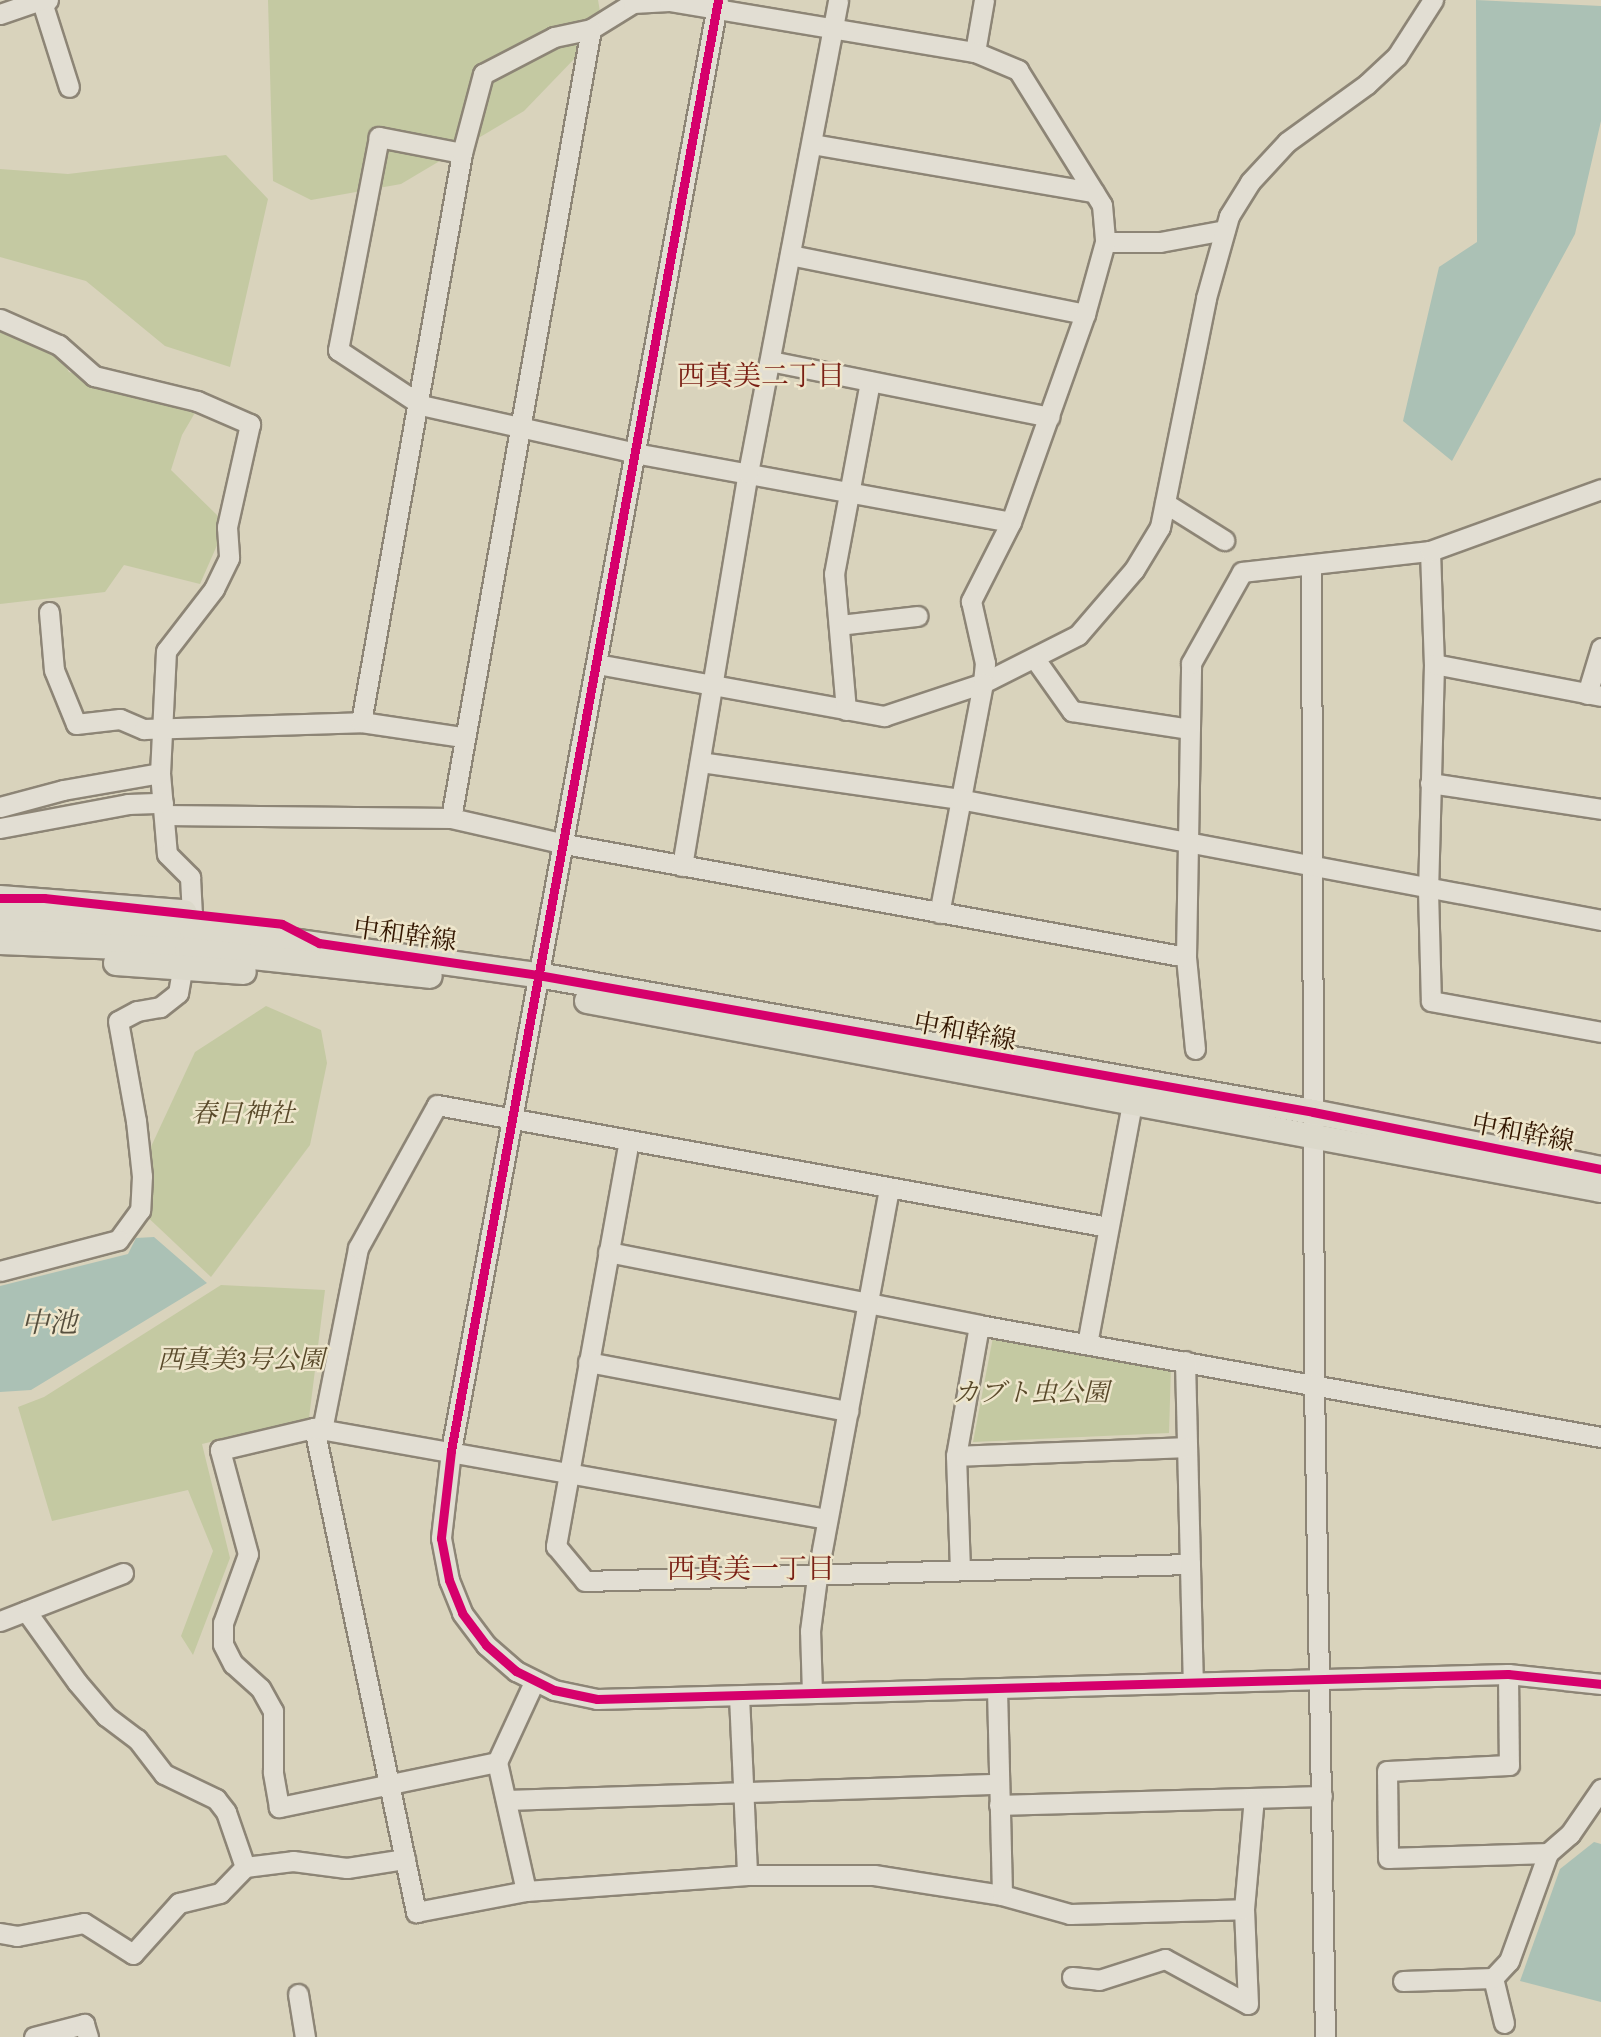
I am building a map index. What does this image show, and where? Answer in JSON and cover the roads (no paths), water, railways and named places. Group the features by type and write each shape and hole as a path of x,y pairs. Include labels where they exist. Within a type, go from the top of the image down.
{"main road":[{"path":"0,898 188,940"},
{"path":"0,920 188,940"},
{"name":"中和幹線","path":"188,940 282,924 319,943 537,983 1313,1112 1601,1169"},
{"path":"0,942 188,940"},
{"path":"0,957 188,940"},
{"name":"中和幹線","path":"188,940 280,973 342,967 537,983 1132,1103 1601,1190"}],"street":[{"path":"682,866 748,473 838,0"},
{"path":"975,52 984,0"},
{"path":"597,664 712,688 884,716 984,683 1078,635 1126,580 1160,527 1206,298 1225,230 1250,182 1287,142 1367,84 1397,56 1433,0"},
{"path":"0,14 43,1 69,87"},
{"path":"361,722 421,405 462,153 483,74 554,37 591,29 633,3 669,1 717,6 832,29 975,52 1017,70 1102,205 1105,242 1086,314 1012,522 971,601 985,663 984,683 958,799 939,913"},
{"path":"717,6 565,844 451,1451 442,1515 449,1580 462,1613 498,1657 534,1682 597,1699 996,1689 1318,1677 1508,1674 1601,1684"},
{"path":"451,818 463,737 522,430 591,29"},
{"path":"462,153 379,137 338,350 421,405 522,430 635,453 1012,522"},
{"path":"812,144 1094,192"},
{"path":"1105,242 1160,242 1225,230"},
{"path":"790,255 1086,314"},
{"path":"0,319 59,345 94,376 197,401 250,424 227,527 229,558 214,589 166,650 160,773 166,854 190,877 188,940 178,993 160,1007 137,1011 118,1021 136,1121 142,1176 141,1210 118,1240 0,1271"},
{"path":"770,361 1049,417"},
{"path":"846,710 834,574 870,381"},
{"path":"1195,1049 1186,957 1191,663 1242,572 1430,551 1601,489"},
{"path":"1165,503 1224,540"},
{"path":"1430,551 1434,664 1429,890 1431,1001 1601,1032"},
{"path":"1311,566 1314,1383 1325,2037"},
{"path":"49,612 54,670 76,724 120,719 145,729 162,725 361,722 463,737"},
{"path":"839,625 917,616"},
{"path":"1434,664 1594,695 1601,648"},
{"path":"1035,659 1072,711 1190,729"},
{"path":"700,762 958,799 1429,890 1601,920"},
{"path":"0,807 63,790 160,773"},
{"path":"1430,783 1601,809"},
{"path":"1,827 128,804 164,809 451,818 565,844 1186,957"},
{"path":"1087,1344 1132,1103"},
{"path":"1108,1227 437,1105 358,1248 318,1429 416,1912 526,1891 747,1875 874,1875 1002,1895 1070,1914 1244,1909"},
{"path":"629,1140 556,1546 585,1581 817,1577 1190,1564"},
{"path":"812,1693 810,1631 817,1577 889,1188"},
{"path":"607,1252 979,1325 1314,1383 1601,1437"},
{"path":"960,1570 956,1456 979,1325"},
{"path":"588,1362 848,1411"},
{"path":"1185,1362 1193,1682"},
{"path":"497,1762 279,1807 273,1772 273,1712 260,1688 233,1664 223,1644 223,1623 248,1554 220,1450 318,1429 568,1471 827,1519"},
{"path":"956,1456 1186,1447"},
{"path":"0,1621 123,1573"},
{"path":"26,1612 77,1682 106,1716 137,1739 164,1774 216,1799 226,1812 245,1867"},
{"path":"1508,1674 1509,1765 1387,1771 1388,1858 1548,1853"},
{"path":"526,1891 497,1762 534,1682"},
{"path":"996,1689 1002,1895"},
{"path":"739,1696 747,1875"},
{"path":"506,1800 999,1784"},
{"path":"1403,1981 1493,1978 1509,1961 1548,1853 1570,1834 1600,1793"},
{"path":"999,1805 1322,1796"},
{"path":"1072,1976 1098,1980 1165,1959 1248,2004 1244,1909 1254,1798"},
{"path":"0,1933 17,1936 84,1923 133,1954 179,1903 220,1893 245,1867 293,1861 347,1868 405,1859"},
{"path":"1493,1978 1504,2023"},
{"path":"298,1994 305,2037"},
{"path":"34,2037 85,2024 88,2037"}],"water":[{"path":"1476,0 1601,6 1601,121 1575,234 1452,461 1403,421 1439,267 1477,242"},
{"name":"中池","path":"154,1237 207,1283 31,1390 0,1392 0,1286 128,1254 136,1238"},
{"path":"1594,1842 1601,1844 1601,2002 1520,1981 1560,1869"}],"district":[{"name":"西真美二丁目","path":"761,375"},
{"name":"西真美一丁目","path":"751,1568"}],"park label":[{"name":"春日神社","path":"243,1113"},
{"name":"西真美3号公園","path":"241,1359"},
{"name":"カブト虫公園","path":"1031,1392"}]}
